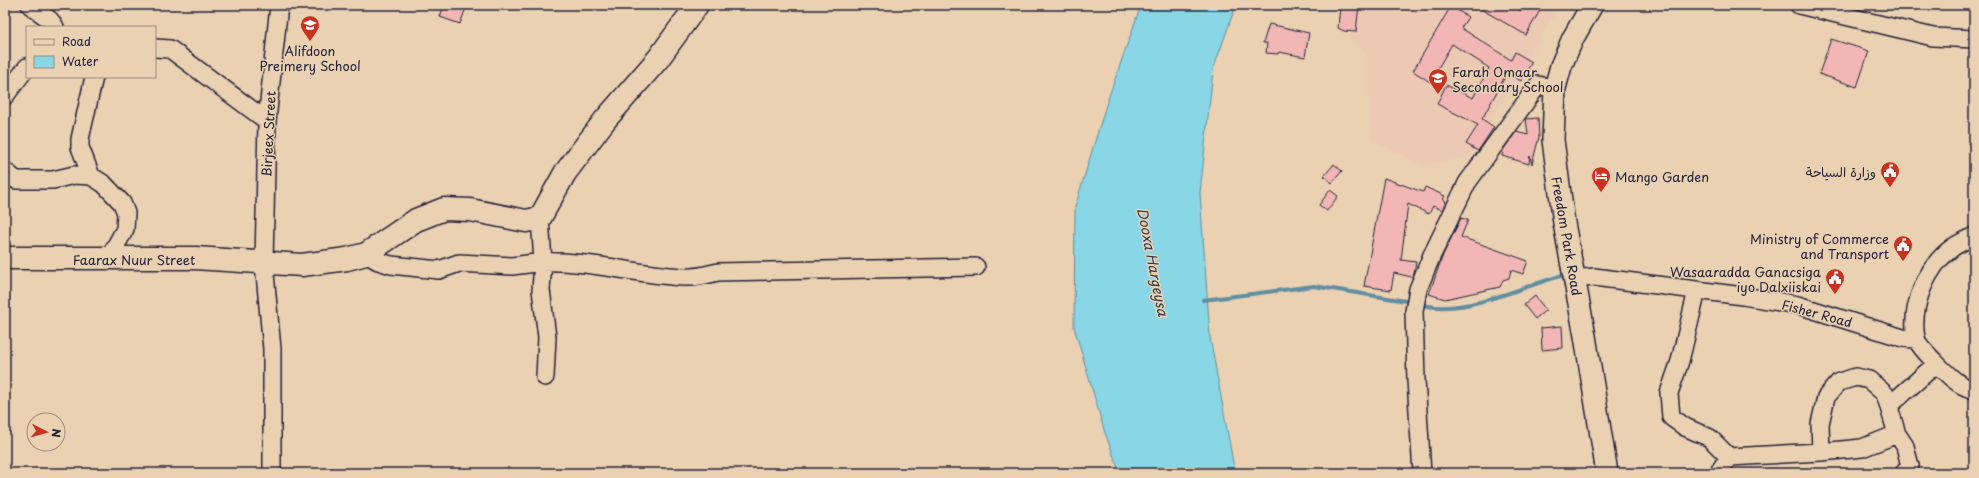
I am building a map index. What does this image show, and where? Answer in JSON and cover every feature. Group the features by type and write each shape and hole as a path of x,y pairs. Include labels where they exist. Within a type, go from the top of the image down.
{"main road":[{"path":"540,218 565,173 600,126 658,59 697,5"},
{"name":"Faarax Nuur Street","path":"5,258 195,258 302,265 347,259 366,254 416,220 444,209 470,210 526,221 540,218"}],"street":[{"path":"30,5 50,20 54,26"},
{"name":"Birjeex Street","path":"272,473 272,349 264,263 267,121 279,5"},
{"name":"Freedom Park Road","path":"1592,5 1573,38 1561,66 1555,88 1553,116 1556,169 1574,279 1586,336 1607,473"},
{"path":"1799,5 1934,37 1974,39"},
{"path":"156,48 170,49 267,121"},
{"path":"5,96 26,68"},
{"path":"91,176 80,147 80,139 94,78"},
{"path":"1422,473 1416,380 1414,311 1418,289 1432,255 1467,183 1538,85 1555,88"},
{"path":"5,171 16,180 53,180 74,175 91,176 104,184 122,203 126,213 125,229 109,258"},
{"path":"540,218 543,262 541,290 547,337 546,376"},
{"path":"1974,236 1952,248 1932,269 1919,297 1916,316 1916,339 1936,364 1960,384 1974,390"},
{"path":"366,254 378,262 391,265 439,270 459,263 512,266 565,261 590,266 687,278 718,272 976,267"},
{"name":"Fisher Road","path":"1574,279 1594,277 1798,305 1903,338 1916,339"},
{"path":"1695,290 1695,299 1669,393 1671,417 1685,427 1710,438 1729,457 1821,452 1862,448 1897,434"},
{"path":"1889,406 1936,364"},
{"path":"1821,452 1820,424 1826,397 1839,382 1856,377 1869,380 1886,394 1897,434 1905,446 1910,466 1904,473"},
{"path":"1718,473 1729,457"}],"shaded area":[{"name":"Farah Omaar Secondary School","path":"1352,5 1560,5 1469,158 1422,165 1371,139 1367,52 1349,38"}],"water":[{"name":"Dooxa Hargeysa","path":"1141,5 1236,5 1213,70 1200,193 1210,337 1235,473 1120,473 1105,433 1074,327 1075,207 1107,102"}],"building":[{"path":"444,5 467,5 460,24 440,17"},
{"path":"1340,5 1359,5 1356,32 1344,31 1338,28"},
{"path":"1474,5 1510,5 1521,11 1524,5 1543,5 1526,35"},
{"path":"1451,6 1468,17 1461,28 1511,60 1515,52 1532,62 1521,81 1507,73 1482,119 1494,127 1478,151 1466,144 1478,125 1437,104 1446,85 1473,98 1489,68 1452,44 1430,82 1413,71"},
{"path":"1269,24 1309,33 1305,57 1279,52 1278,54 1266,53 1267,43 1263,43"},
{"path":"1831,39 1869,51 1857,87 1819,74"},
{"path":"1538,118 1539,137 1532,164 1530,156 1529,164 1502,156 1503,150 1516,132 1528,135 1526,119"},
{"path":"1334,164 1342,171 1332,183 1324,176"},
{"path":"1384,178 1423,192 1425,187 1445,196 1443,199 1446,201 1442,210 1433,206 1429,214 1408,204 1401,260 1416,262 1414,273 1412,277 1394,273 1391,290 1364,286"},
{"path":"1330,190 1338,196 1327,211 1319,205"},
{"path":"1461,218 1468,220 1461,237 1528,261 1523,274 1511,270 1509,278 1503,280 1500,287 1445,299 1429,294 1443,255"},
{"path":"1535,296 1546,310 1535,319 1524,305"},
{"path":"1562,326 1563,348 1542,350 1541,328"}],"waterway":[{"path":"1419,304 1436,307 1453,307 1472,304 1561,276"},
{"path":"1203,300 1314,286 1412,302"}],"place":[{"name":"Alifdoon Preimery School","path":"310,42"},
{"name":"Farah Omaar Secondary School","path":"1438,95"},
{"name":"وزارة السياحة","path":"1890,188"},
{"name":"Mango Garden","path":"1601,193"},
{"name":"Ministry of Commerce and Transport","path":"1903,262"},
{"name":"Wasaaradda Ganacsiga iyo Dalxiiskai","path":"1835,295"}]}
